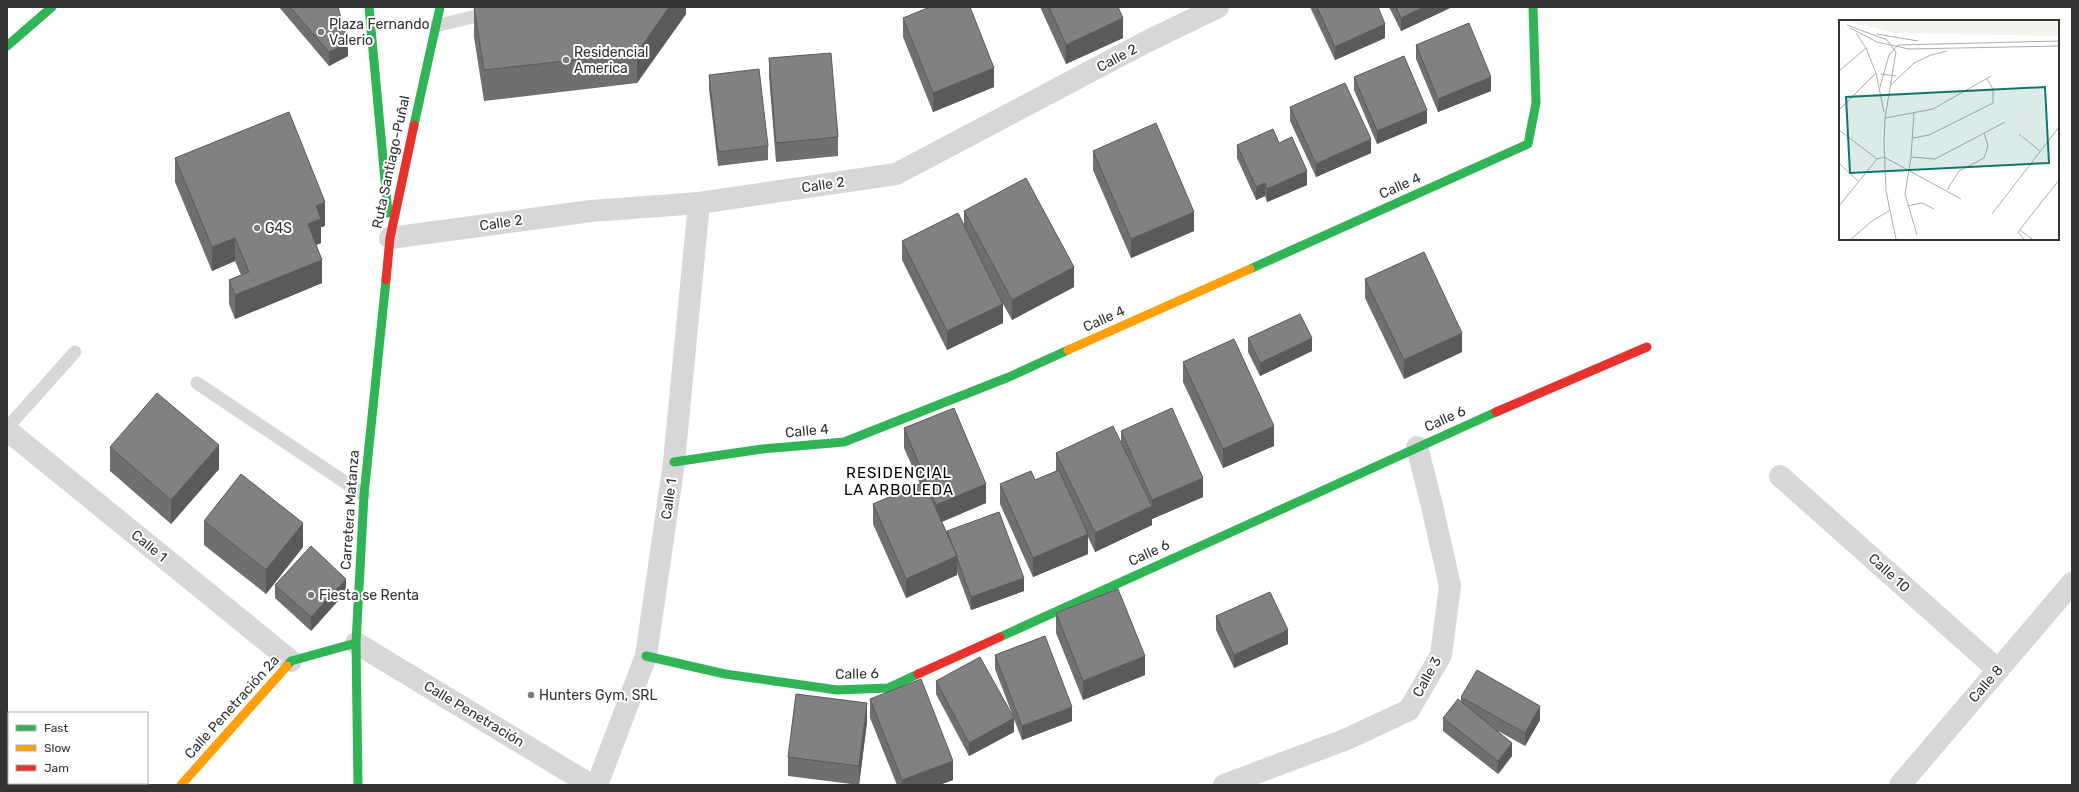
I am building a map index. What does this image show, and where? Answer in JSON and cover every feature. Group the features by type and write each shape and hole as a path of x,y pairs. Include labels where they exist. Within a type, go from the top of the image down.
{"street":[{"path":"7,46 52,7"},
{"name":"Ruta Santiago-Puñal","path":"369,7 390,238"},
{"name":"Ruta Santiago-Puñal","path":"390,238 440,7"},
{"name":"Calle 2","path":"390,238 592,211 699,203 896,174 1146,42 1218,7"},
{"name":"Calle 4","path":"674,462 762,449 844,442 1009,377 1528,144 1536,103 1533,7"},
{"name":"Calle 1","path":"597,785 646,656 674,462 699,203"},
{"name":"Carretera Matanza","path":"358,785 356,643 364,495 390,238"},
{"name":"Calle 6","path":"646,656 725,674 837,690 888,688 1417,447 1647,347"},
{"name":"Calle 1","path":"7,429 292,661"},
{"name":"Calle 3","path":"1224,785 1347,739 1409,710 1441,655 1450,586 1417,447"},
{"name":"Calle 10","path":"1780,476 1998,670"},
{"name":"Calle 8","path":"1900,785 2072,583"},
{"name":"Calle Penetración 2a","path":"181,785 292,661 356,643"},
{"name":"Calle Penetración","path":"356,643 591,785"}],"lane":[{"path":"435,26 514,7"},
{"path":"7,429 75,352"},
{"path":"197,383 364,495"}],"building":[{"name":"Plaza Fernando Valerio","path":"290,7 338,7 348,43 329,52"},
{"path":"474,7 669,7 637,53 484,70"},
{"path":"930,7 970,7 994,68 933,93 903,18"},
{"path":"1049,7 1118,7 1123,18 1066,45"},
{"path":"1317,7 1378,7 1385,24 1335,47"},
{"path":"1396,7 1424,7 1401,18"},
{"path":"1469,23 1491,77 1438,99 1416,45"},
{"path":"831,53 838,137 776,143 769,58"},
{"path":"1404,56 1427,110 1377,131 1354,77"},
{"path":"759,69 768,146 718,152 709,75"},
{"path":"1345,83 1371,139 1316,164 1290,107"},
{"name":"G4S","path":"289,112 325,202 316,206 321,219 308,224 322,260 235,295 229,280 249,272 235,238 212,247 175,158"},
{"path":"1156,123 1194,212 1131,239 1093,151"},
{"path":"1273,129 1279,143 1292,137 1307,171 1267,189 1265,183 1256,187 1237,145"},
{"path":"1026,178 1074,267 1012,300 964,211"},
{"path":"958,213 1003,304 947,331 902,241"},
{"path":"1424,252 1462,333 1404,360 1365,279"},
{"path":"1300,314 1312,338 1260,363 1248,338"},
{"path":"1234,339 1274,426 1223,449 1183,362"},
{"path":"157,393 219,445 171,500 110,447"},
{"path":"954,408 986,484 936,505 904,428"},
{"path":"1172,408 1203,478 1152,500 1121,431"},
{"path":"1113,426 1152,506 1095,533 1056,453"},
{"path":"1059,470 1088,534 1033,558 1000,484 1031,471 1035,480"},
{"path":"241,474 303,523 266,570 204,521"},
{"path":"924,482 957,556 906,579 873,504"},
{"path":"999,512 1024,578 971,597 947,531"},
{"name":"Fiesta se Renta","path":"311,546 346,579 311,617 275,585"},
{"path":"1118,589 1145,656 1083,681 1056,613"},
{"path":"1270,592 1288,630 1234,655 1216,616"},
{"path":"1045,636 1072,707 1022,726 995,655"},
{"path":"980,657 1014,718 969,743 936,681"},
{"path":"1477,670 1540,706 1525,733 1461,697"},
{"path":"921,679 953,761 902,780 870,699"},
{"path":"796,694 867,703 859,766 788,757"},
{"path":"1458,699 1512,743 1498,761 1443,718"}],"traffic: fast":[{"path":"7,46 52,7"},
{"path":"369,7 388,213"},
{"path":"414,125 440,7"},
{"path":"1250,269 1528,144 1536,103 1533,7"},
{"path":"358,785 356,643 364,495 386,280"},
{"path":"674,462 762,449 844,442 1009,377 1068,350"},
{"path":"1000,637 1496,412"},
{"path":"287,666 291,661 356,643"},
{"path":"646,656 725,674 837,690 888,688 918,674"}],"traffic: slow":[{"path":"1068,350 1250,269"},
{"path":"181,785 287,666"}],"traffic: jam":[{"path":"386,280 390,238 414,125"},
{"path":"1496,412 1647,347"},
{"path":"918,674 1000,637"}],"place":[{"name":"Plaza Fernando Valerio","path":"321,32"},
{"name":"Residencial America","path":"566,60"},
{"name":"G4S","path":"257,228"},
{"name":"Fiesta se Renta","path":"311,595"},
{"name":"Hunters Gym, SRL","path":"531,695"}],"district":[{"name":"RESIDENCIAL LA ARBOLEDA","path":"899,482"}]}
